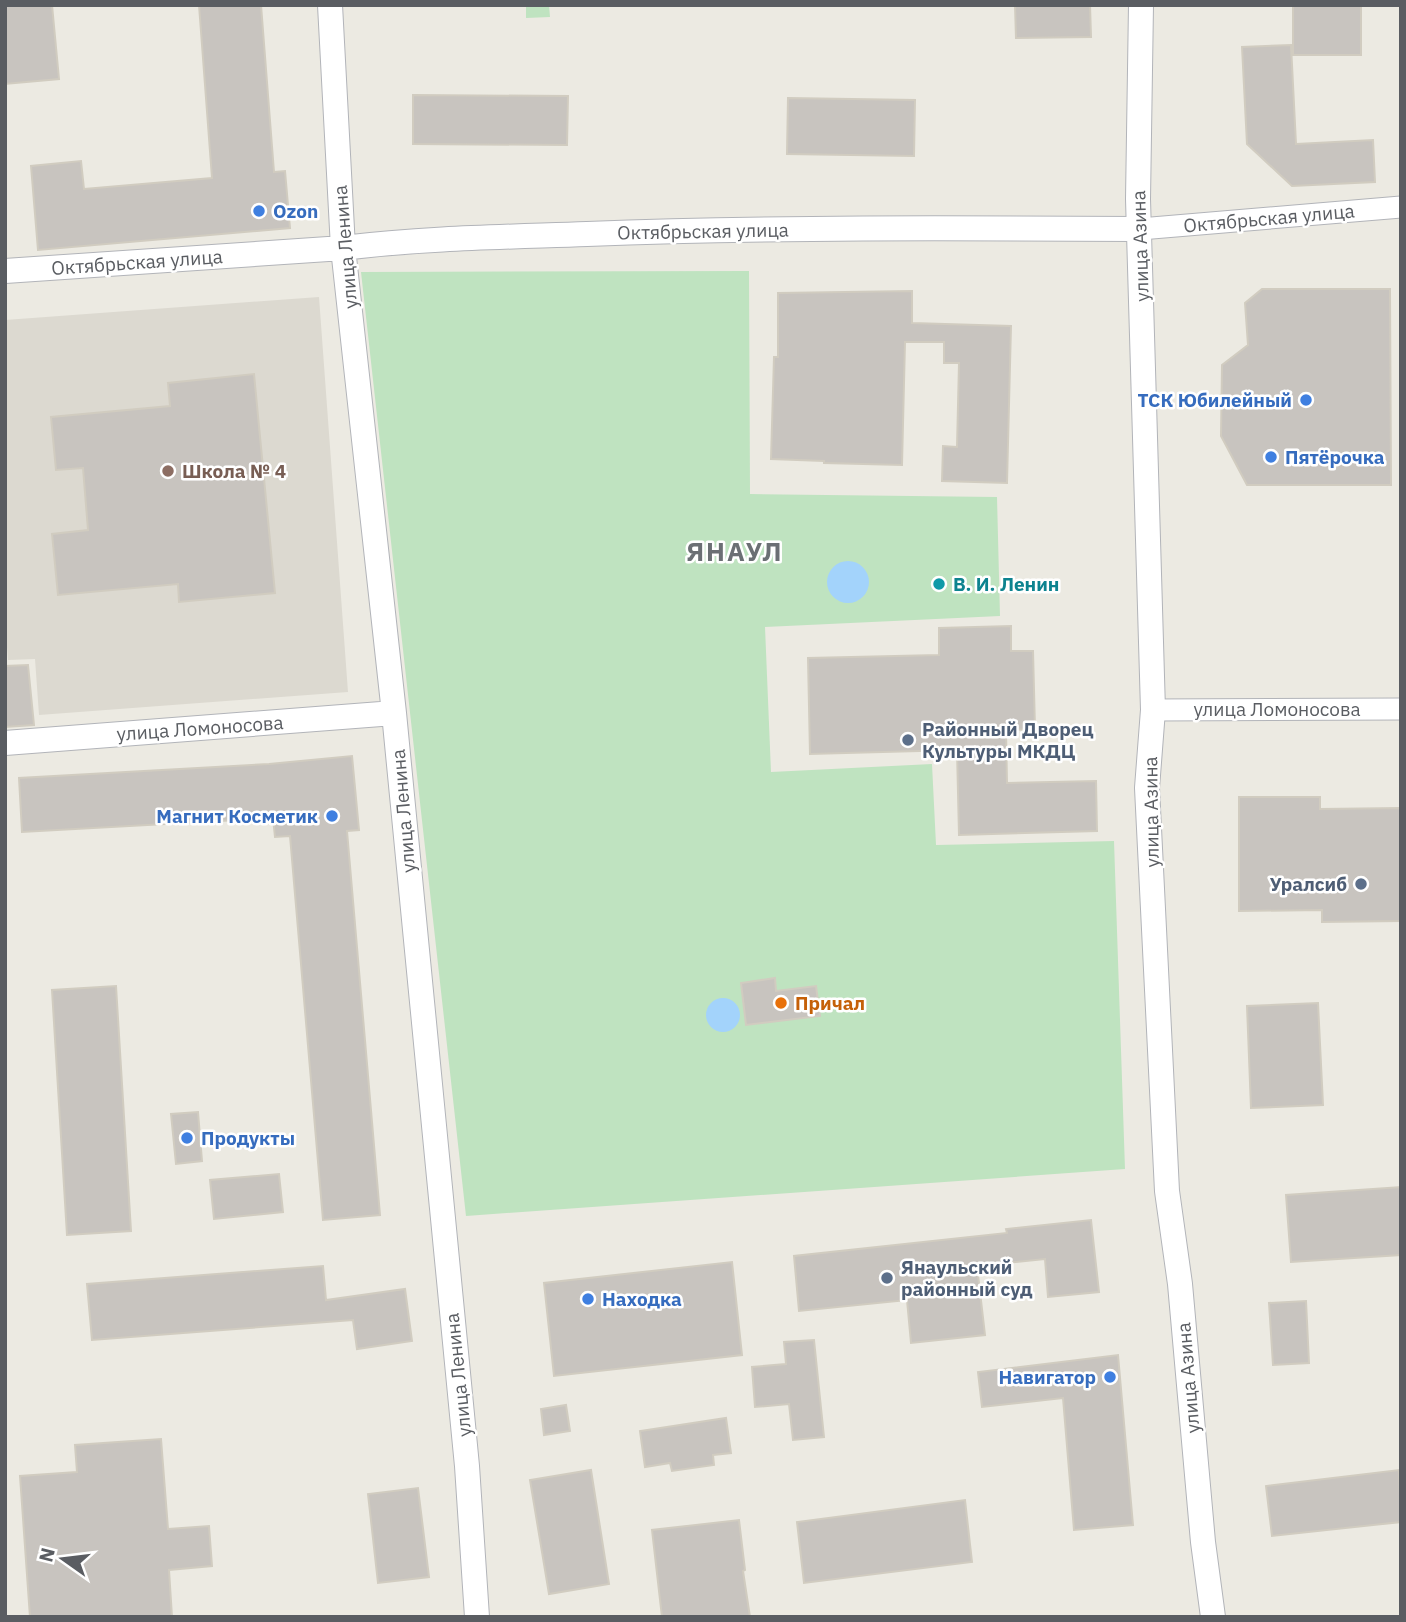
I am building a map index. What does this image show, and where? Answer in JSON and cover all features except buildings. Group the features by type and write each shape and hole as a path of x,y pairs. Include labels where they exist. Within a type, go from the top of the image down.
{"street":[{"name":"улица Ленина","path":"330,5 344,248 394,713 467,1466 477,1617"},
{"name":"улица Азина","path":"1140,5 1138,199 1153,710 1147,788 1167,1191 1180,1284 1204,1555 1213,1617"},
{"name":"Октябрьская улица","path":"5,271 398,242 705,230 910,227 1140,229 1401,207"},
{"name":"улица Ломоносова","path":"1153,710 1401,709"},
{"name":"улица Ломоносова","path":"5,743 394,713"}],"shaded area":[{"name":"Школа № 4","path":"319,297 348,692 39,715 35,659 8,660 5,621 5,320"}],"green space":[{"path":"526,5 549,5 550,17 526,18"},
{"path":"749,271 750,494 997,497 1000,616 765,627 771,772 932,764 936,845 1114,841 1125,1169 466,1216 361,272"}],"water":[{"path":"848,561 863,567 869,582 863,597 848,603 833,597 827,582 833,567"},
{"path":"723,998 735,1003 740,1015 735,1027 723,1032 711,1027 706,1015 711,1003"}],"place":[{"name":"Ozon","path":"259,211"},
{"name":"ТСК Юбилейный","path":"1306,400"},
{"name":"Пятёрочка","path":"1271,457"},
{"name":"Школа № 4","path":"168,471"},
{"name":"В. И. Ленин","path":"939,584"},
{"name":"Районный Дворец Культуры МКДЦ","path":"908,740"},
{"name":"Магнит Косметик","path":"332,816"},
{"name":"Уралсиб","path":"1361,884"},
{"name":"Причал","path":"781,1003"},
{"name":"Продукты","path":"187,1138"},
{"name":"Янаульский районный суд","path":"887,1278"},
{"name":"Находка","path":"588,1299"},
{"name":"Навигатор","path":"1110,1377"}],"district":[{"name":"ЯНАУЛ","path":"735,552"}]}
